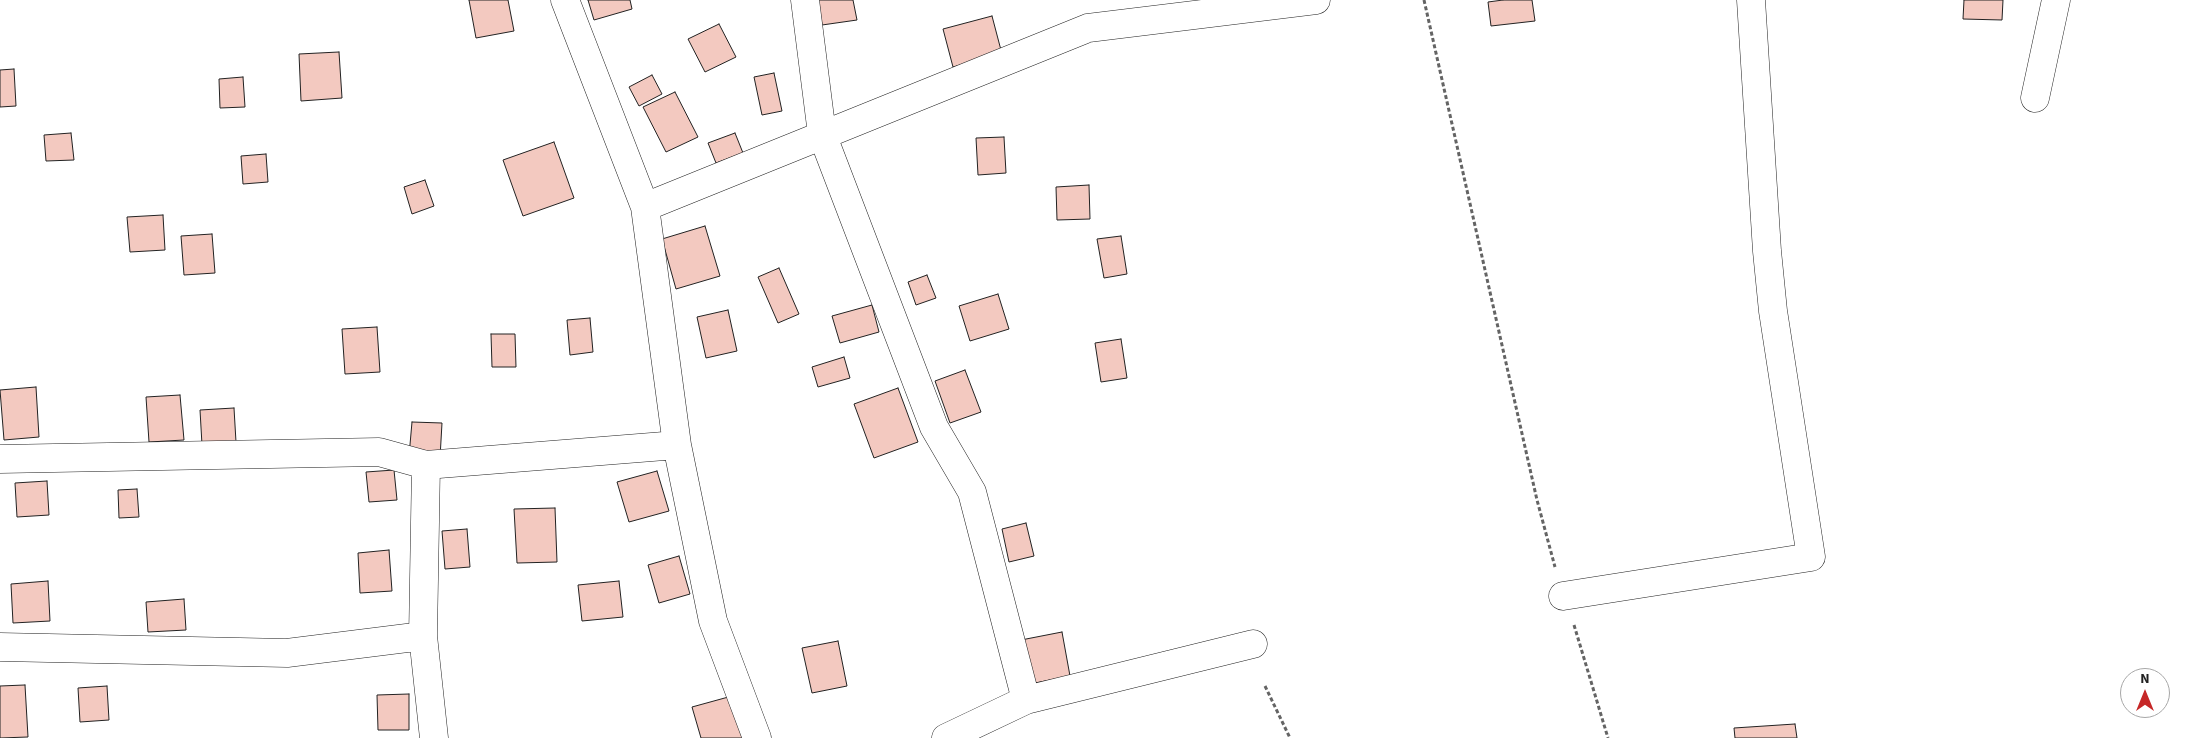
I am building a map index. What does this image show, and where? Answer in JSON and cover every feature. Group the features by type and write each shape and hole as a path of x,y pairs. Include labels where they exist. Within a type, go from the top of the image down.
{"street":[{"path":"565,0 645,207 677,445 713,621 757,738"},
{"path":"805,0 822,134 934,427 972,492 1026,700"},
{"path":"645,207 1088,28 1316,0"},
{"path":"1563,596 1811,556 1774,311 1767,251 1751,0"},
{"path":"2036,98 2056,0"},
{"path":"0,459 379,452 426,466 677,445"},
{"path":"426,466 423,636 434,738"},
{"path":"0,646 287,653 423,636"},
{"path":"946,738 1026,700 1253,644"}],"path":[{"path":"1424,0 1534,491 1563,596 1581,644 1608,738"},
{"path":"1265,686 1290,738"}],"building":[{"path":"469,0 508,0 514,31 476,38"},
{"path":"588,0 630,0 632,9 594,20"},
{"path":"818,0 853,0 857,20 822,25"},
{"path":"1532,0 1535,21 1491,26 1488,2"},
{"path":"1964,0 2003,0 2002,20 1963,19"},
{"path":"992,16 1002,54 953,67 943,29"},
{"path":"719,24 736,57 705,72 688,39"},
{"path":"339,52 342,98 301,101 299,54"},
{"path":"14,69 16,106 0,107 0,70"},
{"path":"774,73 782,111 762,115 754,77"},
{"path":"652,75 662,94 639,106 629,87"},
{"path":"243,77 245,107 220,108 219,79"},
{"path":"675,92 698,137 666,152 643,107"},
{"path":"71,133 74,160 46,161 44,135"},
{"path":"735,133 743,153 716,163 708,143"},
{"path":"1004,137 1006,173 978,175 976,138"},
{"path":"554,142 574,198 523,216 503,160"},
{"path":"266,154 268,182 243,184 241,156"},
{"path":"425,180 434,206 412,214 404,187"},
{"path":"1089,185 1090,219 1057,220 1056,187"},
{"path":"163,215 165,250 130,252 127,217"},
{"path":"705,226 720,276 676,289 662,239"},
{"path":"212,234 215,273 184,275 181,236"},
{"path":"1121,236 1127,274 1104,278 1097,239"},
{"path":"779,268 799,314 778,323 758,277"},
{"path":"927,275 936,298 916,305 908,282"},
{"path":"998,294 1009,329 970,341 959,306"},
{"path":"872,305 879,332 840,343 832,316"},
{"path":"728,310 737,351 706,358 697,317"},
{"path":"590,318 593,352 570,355 567,320"},
{"path":"377,327 380,372 345,374 342,329"},
{"path":"491,334 515,334 516,367 492,367"},
{"path":"1121,339 1127,378 1101,382 1095,343"},
{"path":"844,357 850,378 818,387 812,367"},
{"path":"965,370 981,412 950,423 935,381"},
{"path":"36,387 39,437 4,440 0,390"},
{"path":"898,388 918,442 874,458 854,404"},
{"path":"180,395 184,440 149,442 146,397"},
{"path":"234,408 236,442 202,445 200,410"},
{"path":"412,422 442,423 440,458 409,456"},
{"path":"394,470 397,500 369,502 366,472"},
{"path":"657,471 669,511 629,522 617,482"},
{"path":"47,481 49,515 17,517 15,483"},
{"path":"137,489 139,517 119,518 118,490"},
{"path":"555,508 557,562 517,563 514,509"},
{"path":"1026,523 1034,556 1009,562 1002,529"},
{"path":"467,529 470,567 445,569 442,531"},
{"path":"389,550 392,591 360,593 358,553"},
{"path":"679,556 690,594 659,603 648,565"},
{"path":"48,581 50,621 13,623 11,584"},
{"path":"619,581 623,617 582,621 578,585"},
{"path":"184,599 186,630 148,632 146,602"},
{"path":"1062,632 1070,676 1030,684 1021,640"},
{"path":"838,641 847,686 812,693 802,648"},
{"path":"25,685 28,737 0,738 0,686"},
{"path":"107,686 109,720 80,722 78,688"},
{"path":"409,694 409,730 378,730 377,695"},
{"path":"732,696 744,738 701,738 692,707"},
{"path":"1795,724 1797,738 1735,738 1734,728"}]}
